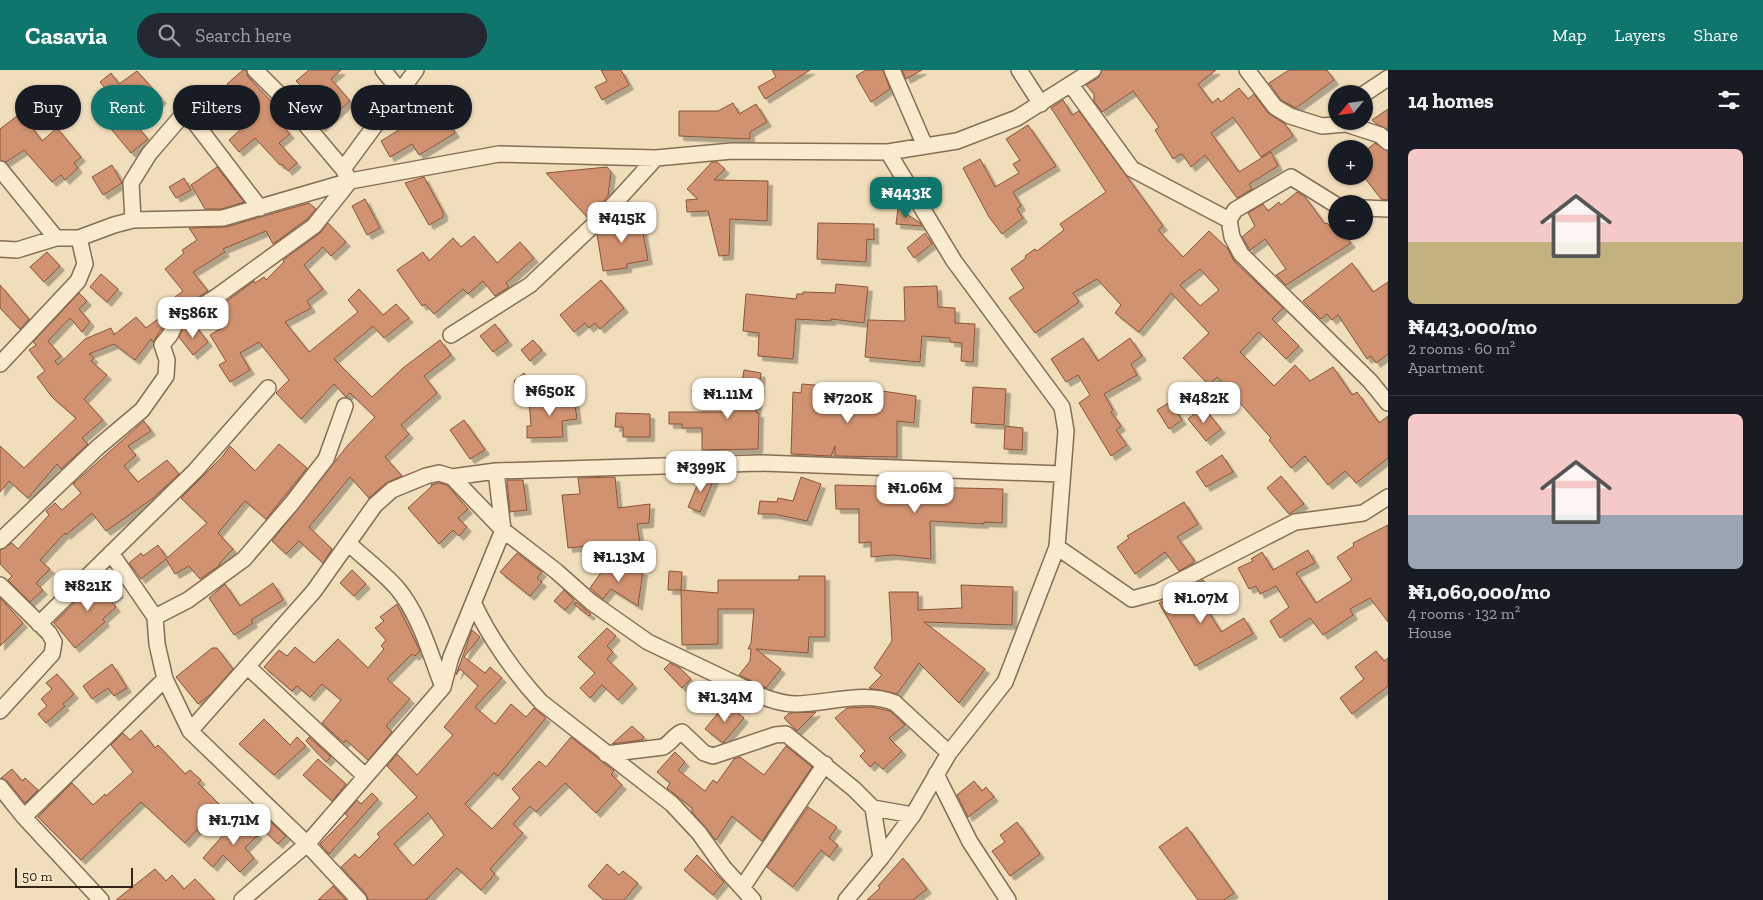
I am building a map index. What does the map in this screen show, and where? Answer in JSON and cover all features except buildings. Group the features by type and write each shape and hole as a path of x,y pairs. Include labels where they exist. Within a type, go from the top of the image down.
{"street":[{"path":"255,70 285,100 347,175"},
{"path":"383,70 395,85"},
{"path":"406,85 416,70"},
{"path":"892,70 925,146"},
{"path":"1019,70 1041,104"},
{"path":"0,249 17,250 56,238 79,238 114,224 133,220 223,218 260,208 347,175 498,154 656,158 732,151 888,152 957,141 1017,118 1093,70"},
{"path":"1247,70 1275,107 1290,116 1322,126 1328,125"},
{"path":"1373,88 1388,78"},
{"path":"1071,85 1132,169 1229,220"},
{"path":"133,220 131,183 149,154 186,111 260,208"},
{"path":"0,540 97,448 142,410 166,376 167,360 162,345 170,335 176,322 216,297 314,226 376,130"},
{"path":"1366,130 1380,135 1388,142"},
{"path":"846,900 913,815 949,753 1005,682 1057,547 1061,474 1066,431 1062,407 954,261 888,152"},
{"path":"450,335 530,285 603,216 656,158"},
{"path":"0,169 56,238"},
{"path":"1328,200 1291,177 1235,210 1229,220 1232,237 1241,254 1370,381 1388,404"},
{"path":"1373,208 1388,209"},
{"path":"0,364 78,281 85,264 79,238"},
{"path":"39,624 195,471 268,388"},
{"path":"155,617 188,600 244,559 292,504 326,459 345,406"},
{"path":"190,732 314,591 375,505 392,490 426,476 439,473 452,477 496,471 760,463 1061,474"},
{"path":"242,900 307,844 364,775 443,687 452,657 503,530 496,471"},
{"path":"452,477 503,530 556,571 591,602 648,642 761,696 779,702 794,704 869,698 886,699 895,704 949,753"},
{"path":"1057,547 1132,599 1158,592 1295,522 1363,513 1388,497"},
{"path":"348,543 397,588 407,602 421,628 443,687"},
{"path":"111,553 155,617 157,644 165,680 190,732 307,844 359,900"},
{"path":"0,585 49,633 54,642 52,654 0,711"},
{"path":"474,604 485,629 528,688 541,702 672,804 699,833 724,868 753,900"},
{"path":"248,667 364,775"},
{"path":"24,817 165,680"},
{"path":"606,754 663,747 670,743 677,734 682,732 704,753 713,756 775,734 786,734 825,764 854,789 872,808 881,858"},
{"path":"742,888 825,764"},
{"path":"936,774 970,842 1008,900"},
{"path":"0,787 24,817 102,900"},
{"path":"922,800 950,803"},
{"path":"872,808 913,815"}]}
